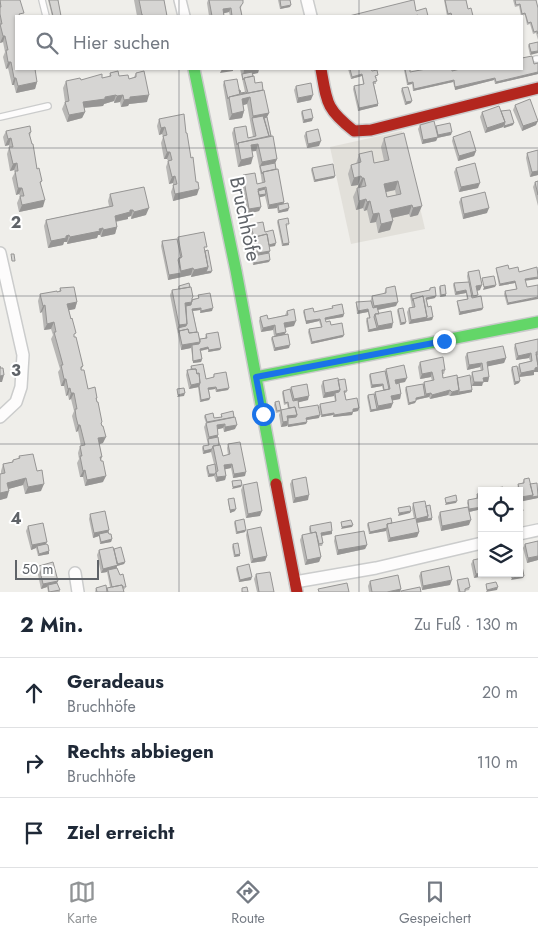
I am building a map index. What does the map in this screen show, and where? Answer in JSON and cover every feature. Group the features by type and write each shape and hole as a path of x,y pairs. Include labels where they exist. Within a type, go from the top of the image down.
{"street":[{"path":"180,0 184,15"},
{"path":"307,0 311,15"},
{"name":"Bruchhöfe","path":"194,70 236,271 296,587 478,544"},
{"path":"321,70 327,102 337,118 354,130 372,130 538,88"},
{"path":"0,253 2,270 23,355 22,387 16,402 0,417"},
{"path":"256,377 538,322"},
{"path":"523,533 538,530"},
{"path":"74,573 78,592"}],"lane":[{"path":"42,0 46,15"},
{"path":"0,117 48,106"}],"shaded area":[{"path":"402,131 425,229 351,244 330,147"}],"building":[{"path":"0,0 20,0 24,13 15,15 15,70 35,70 37,82 18,86 16,78 14,78 11,62 8,62 5,36 3,36 0,24 2,24"},
{"path":"49,0 58,0 61,15 53,15"},
{"path":"139,0 164,0 167,15 142,15"},
{"path":"209,0 243,0 240,7 242,15 232,15 231,8 223,9 224,15 212,15"},
{"path":"280,0 290,0 291,5 281,7"},
{"path":"414,0 416,11 426,8 428,15 418,15 353,15"},
{"path":"445,0 466,0 468,9 471,8 473,15 452,15 451,13 448,14"},
{"path":"515,0 536,0 538,8 538,34 537,31 534,32 531,22 528,23 525,13 522,14 520,4 516,5"},
{"path":"538,42 538,51 531,52 529,44"},
{"path":"532,56 534,64 538,63 538,72 496,82 495,78 455,87 454,80 414,89 413,82 408,83 405,70 410,70 410,72 421,70 523,70 523,58"},
{"path":"350,70 377,70 378,75 375,76 377,81 373,82 378,104 359,108 354,86 364,84 362,74 352,77"},
{"path":"118,71 119,76 128,75 129,79 136,77 136,73 144,71 149,95 130,97 130,99 124,100 123,95 116,95 105,97 105,99 83,102 85,112 69,115 65,102 69,101 66,81 80,78 81,80 102,74 102,78 111,76 110,73"},
{"path":"252,72 253,76 243,80 242,74"},
{"path":"254,76 255,83 262,82 263,90 248,93 244,78"},
{"path":"237,79 240,94 228,99 224,81"},
{"path":"311,83 313,95 298,98 296,86"},
{"path":"408,87 412,101 406,102 402,88"},
{"path":"264,90 269,113 253,116 250,97 242,99 244,111 232,114 229,97"},
{"path":"530,99 538,121 523,126 515,105"},
{"path":"499,106 505,122 487,128 482,112"},
{"path":"311,109 313,118 304,120 302,111"},
{"path":"510,110 514,123 504,126 505,122 501,111"},
{"path":"184,114 191,158 193,157 196,182 198,182 199,189 175,194 173,185 177,184 175,176 172,177 168,161 172,160 170,152 167,152 163,136 167,135 165,127 161,128 159,119"},
{"path":"263,116 269,136 238,143 237,145 234,128 246,126 248,138 256,136 252,118"},
{"path":"267,117 271,136 269,136 264,118"},
{"path":"434,121 438,137 423,140 420,125"},
{"path":"450,123 452,132 438,135 436,126"},
{"path":"30,126 31,132 29,133 33,144 37,169 39,168 42,181 40,182 45,200 22,205 20,196 24,196 22,188 18,188 15,171 18,171 17,163 13,164 9,147 13,147 11,138 8,139 6,131"},
{"path":"318,129 321,141 308,144 306,132"},
{"path":"470,131 476,151 459,156 453,137"},
{"path":"404,133 422,206 413,208 412,205 390,210 393,221 381,224 379,213 373,214 370,201 367,202 366,199 359,201 357,188 366,186 364,178 361,176 354,178 351,165 361,162 359,154 372,151 374,163 389,160 384,138","holes":["398,181 401,194 387,197 384,184"]},
{"path":"273,136 277,159 262,162 258,144 251,145 253,157 241,160 238,143"},
{"path":"538,150 538,171 532,172 527,153"},
{"path":"275,163 276,169 263,172 262,174 260,166"},
{"path":"475,163 480,183 461,187 456,168"},
{"path":"333,164 335,176 315,180 312,168"},
{"path":"278,169 284,202 269,205 266,187 258,189 261,207 249,209 243,175 255,173 257,184 265,182 263,172"},
{"path":"538,181 538,195 535,182"},
{"path":"144,187 149,208 134,212 130,210 130,212 115,216 117,227 103,230 103,228 99,229 100,231 70,237 69,235 66,238 51,241 46,220 113,206 110,194"},
{"path":"265,189 266,194 259,195 258,191"},
{"path":"485,192 489,208 464,214 461,198"},
{"path":"288,203 289,208 279,211 278,205"},
{"path":"288,218 289,224 286,224 289,243 283,244 278,220"},
{"path":"263,222 265,232 273,230 276,243 269,245 267,234 255,237 254,239 251,224"},
{"path":"204,232 207,247 204,247 208,267 181,271 179,258 182,257 178,237"},
{"path":"267,234 270,251 258,253 255,237"},
{"path":"177,239 181,258 178,260 181,273 169,275 162,241"},
{"path":"208,250 212,271 206,272 208,267 205,251"},
{"path":"269,253 270,260 254,263 253,256"},
{"path":"11,254 14,254 15,261 12,261"},
{"path":"508,265 509,269 518,267 519,272 537,267 538,277 525,279 527,287 538,285 538,297 508,303 505,291 517,289 515,281 500,284 496,268"},
{"path":"479,270 482,285 476,286 478,295 473,296 468,272"},
{"path":"494,276 496,285 484,287 482,278"},
{"path":"469,282 472,298 481,296 483,308 460,312 457,301 468,299 466,290 456,292 454,283"},
{"path":"189,283 190,287 179,289 179,286"},
{"path":"445,285 446,294 441,295 440,286"},
{"path":"395,286 398,302 374,306 372,296 386,293 386,288"},
{"path":"74,287 77,302 67,304 83,366 81,370 84,370 88,389 95,387 101,423 106,437 98,438 102,457 100,457 101,461 103,461 106,476 87,480 80,456 82,456 80,446 85,445 76,417 75,409 77,409 74,393 71,393 70,388 68,389 66,379 64,379 61,365 63,365 54,332 56,332 54,322 47,324 45,305 43,306 40,294 61,291 60,288"},
{"path":"191,287 192,302 185,303 187,324 179,325 172,290"},
{"path":"435,287 436,296 426,298 428,307 431,306 433,317 426,319 423,296 413,299 413,301 411,294"},
{"path":"210,293 213,308 201,311 201,308 192,309 197,332 189,333 188,329 179,331 179,333 178,328 187,324 186,306 191,305 192,300 199,298 198,295"},
{"path":"423,296 427,317 411,320 409,308 415,307 413,299"},
{"path":"371,301 373,308 377,307 379,314 375,314 374,317 377,328 369,330 367,318 370,318 368,309 358,311 356,302"},
{"path":"342,304 344,314 325,318 326,322 330,321 331,325 342,323 344,335 312,342 309,329 322,327 320,319 306,321 304,310 313,308 314,312"},
{"path":"403,308 406,322 401,323 398,309"},
{"path":"294,309 296,321 284,323 286,332 276,334 275,325 263,328 260,317 267,315 268,319 288,315 287,311"},
{"path":"391,311 393,323 378,326 375,314"},
{"path":"188,329 189,333 198,332 200,342 182,345 179,331"},
{"path":"218,332 221,348 209,350 208,347 200,349 202,359 193,361 192,345 199,344 200,339 207,338 206,334"},
{"path":"288,334 290,345 275,348 272,337"},
{"path":"538,339 538,352 536,352 538,367 535,370 521,373 519,364 532,361 531,353 518,356 515,344"},
{"path":"503,346 506,358 487,362 489,377 483,378 484,382 474,382 472,372 483,370 482,363 469,365 467,353"},
{"path":"443,357 445,370 442,370 443,378 457,375 459,390 452,392 450,390 432,395 431,393 426,394 424,382 434,380 432,372 422,374 420,362"},
{"path":"203,364 206,379 214,377 214,374 226,372 229,388 217,390 216,387 208,388 210,398 201,400 199,373 197,374 196,369 192,369 191,366"},
{"path":"404,365 407,378 395,380 396,384 399,383 401,394 391,396 393,403 378,406 375,392 390,389 386,369"},
{"path":"517,366 520,381 515,382 512,367"},
{"path":"0,368 3,368 4,375 0,376"},
{"path":"196,369 197,374 199,373 200,383 191,385 187,370"},
{"path":"385,371 389,389 384,390 383,384 372,385 370,374"},
{"path":"470,375 472,390 459,392 457,378"},
{"path":"338,378 340,390 325,393 323,381"},
{"path":"345,379 347,391 344,391 346,400 357,398 359,408 353,409 353,412 322,415 320,404 336,401 335,393 340,390 338,380"},
{"path":"307,384 309,396 294,399 291,387"},
{"path":"423,384 425,396 416,398 416,401 409,403 406,387"},
{"path":"184,388 185,393 178,395 177,389"},
{"path":"290,389 293,401 298,400 299,408 318,405 320,415 306,418 307,422 288,425 288,418 296,417 297,415 295,407 289,408 288,402 285,403 283,391"},
{"path":"374,394 377,409 371,410 368,395"},
{"path":"279,401 281,410 277,411 275,402"},
{"path":"295,407 297,415 287,416 288,421 283,422 281,410"},
{"path":"233,411 234,417 207,422 205,415 213,413 214,418 222,417 221,414"},
{"path":"235,417 237,425 225,427 225,424 217,425 218,435 209,437 206,423"},
{"path":"218,437 219,445 204,451 203,446 209,445 208,439"},
{"path":"240,442 246,472 234,474 232,464 224,465 226,476 217,477 216,472 218,471 213,446 220,445 223,456 230,454 228,444"},
{"path":"33,454 37,471 42,470 44,484 28,487 26,478 7,483 9,491 0,493 0,474 5,473 3,464 13,462 13,460 20,458 19,456"},
{"path":"215,464 215,474 209,474 207,466"},
{"path":"306,477 309,495 295,498 292,480"},
{"path":"529,478 533,495 523,497 523,487 519,487 518,484 524,483 524,479"},
{"path":"241,480 242,485 233,487 232,481"},
{"path":"257,482 262,511 248,514 243,485"},
{"path":"537,483 538,496 532,497 530,484"},
{"path":"456,495 457,501 446,503 445,498"},
{"path":"234,498 236,509 230,510 228,499"},
{"path":"478,498 478,508 469,509 468,500"},
{"path":"425,501 428,516 416,519 419,532 390,538 387,524 416,518 413,503"},
{"path":"430,505 432,518 427,519 426,506"},
{"path":"410,506 411,511 399,513 398,508"},
{"path":"468,507 471,520 442,526 440,512"},
{"path":"105,511 109,530 94,533 90,514"},
{"path":"391,518 392,523 387,524 387,528 370,532 368,523"},
{"path":"244,519 246,530 237,532 235,521"},
{"path":"351,520 353,525 342,527 341,522"},
{"path":"331,522 332,531 321,533 323,543 319,544 316,532 311,533 310,526"},
{"path":"43,523 47,542 32,545 28,526"},
{"path":"261,527 267,556 253,559 247,530"},
{"path":"364,531 367,545 338,550 335,536"},
{"path":"108,532 111,534 112,539 101,542 99,534"},
{"path":"316,532 321,557 307,560 302,535"},
{"path":"538,541 538,556 528,558 525,544"},
{"path":"238,543 240,554 235,555 233,544"},
{"path":"46,544 49,551 39,554 37,546"},
{"path":"113,547 118,565 103,569 99,550"},
{"path":"121,547 125,562 117,564 114,549"},
{"path":"478,559 478,574 476,574 473,560"},
{"path":"53,562 58,581 43,584 39,566"},
{"path":"249,564 252,577 240,580 237,567"},
{"path":"449,566 452,580 423,586 421,572"},
{"path":"117,568 120,575 123,574 126,587 122,585 112,587 108,570"},
{"path":"270,572 274,592 259,592 256,574"},
{"path":"398,575 401,589 387,592 372,592 370,581"},
{"path":"468,578 470,587 465,589 465,592 460,592 457,580"},
{"path":"496,582 498,587 487,590 486,584"},
{"path":"57,583 60,590 49,592 48,585"},
{"path":"347,583 349,592 319,592 318,589"},
{"path":"106,585 107,592 97,592 96,588"},
{"path":"122,585 124,592 108,592 107,588"},
{"path":"247,587 248,592 242,592 242,588"},
{"path":"420,587 421,592 401,592 401,591"}],"traffic: fast":[{"path":"194,70 236,271 276,484"},
{"path":"256,377 538,322"}],"traffic: jam":[{"path":"321,70 329,104 338,117 354,131 371,130 538,88"},
{"path":"276,484 297,592"}],"route":[{"path":"263,414 256,377 444,341"}]}
